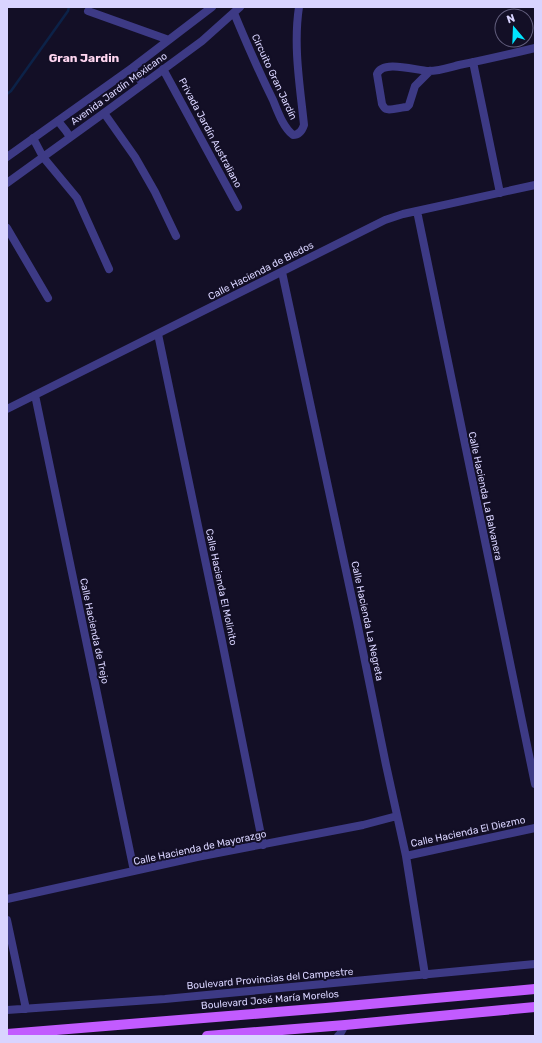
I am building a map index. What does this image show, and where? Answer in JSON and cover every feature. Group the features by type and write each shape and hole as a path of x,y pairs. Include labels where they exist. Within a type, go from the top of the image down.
{"main road":[{"name":"Boulevard José María Morelos","path":"7,1034 535,989"},
{"path":"207,1036 535,1007"}],"street":[{"name":"Avenida Jardín Mexicano","path":"7,157 132,68 212,7"},
{"name":"Avenida Jardín Mexicano","path":"7,183 202,41 240,7"},
{"name":"Circuito Gran Jardín","path":"234,13 261,76 283,122 291,133 295,135 301,131 304,125 297,50 299,7"},
{"path":"88,11 169,40"},
{"path":"430,71 415,86 410,103 407,106 386,109 382,104 377,74 381,68 399,67 430,71 535,48"},
{"path":"473,62 500,193"},
{"path":"132,68 143,84"},
{"name":"Privada Jardín Australiano","path":"163,70 201,136 238,207"},
{"path":"104,113 136,157 176,236"},
{"path":"58,121 70,137"},
{"path":"33,138 43,157 77,198 109,269"},
{"name":"Calle Hacienda de Bledos","path":"7,409 385,220 403,214 535,185"},
{"name":"Calle Hacienda La Balvanera","path":"417,211 535,784"},
{"path":"7,228 48,298"},
{"name":"Calle Hacienda La Negreta","path":"282,272 358,622 386,766 406,856 425,975"},
{"name":"Calle Hacienda El Molinito","path":"158,334 263,845"},
{"name":"Calle Hacienda de Trejo","path":"35,395 134,871"},
{"name":"Calle Hacienda de Mayorazgo","path":"7,899 197,857 362,825 397,816"},
{"name":"Calle Hacienda El Diezmo","path":"406,856 535,828"},
{"path":"7,920 26,1008"},
{"name":"Boulevard Provincias del Campestre","path":"7,1010 165,999 535,964"},
{"path":"338,1036 344,1025"}],"waterway":[{"path":"7,94 11,91 68,11 69,7"}],"district":[{"name":"Gran Jardin","path":"84,58"}]}
